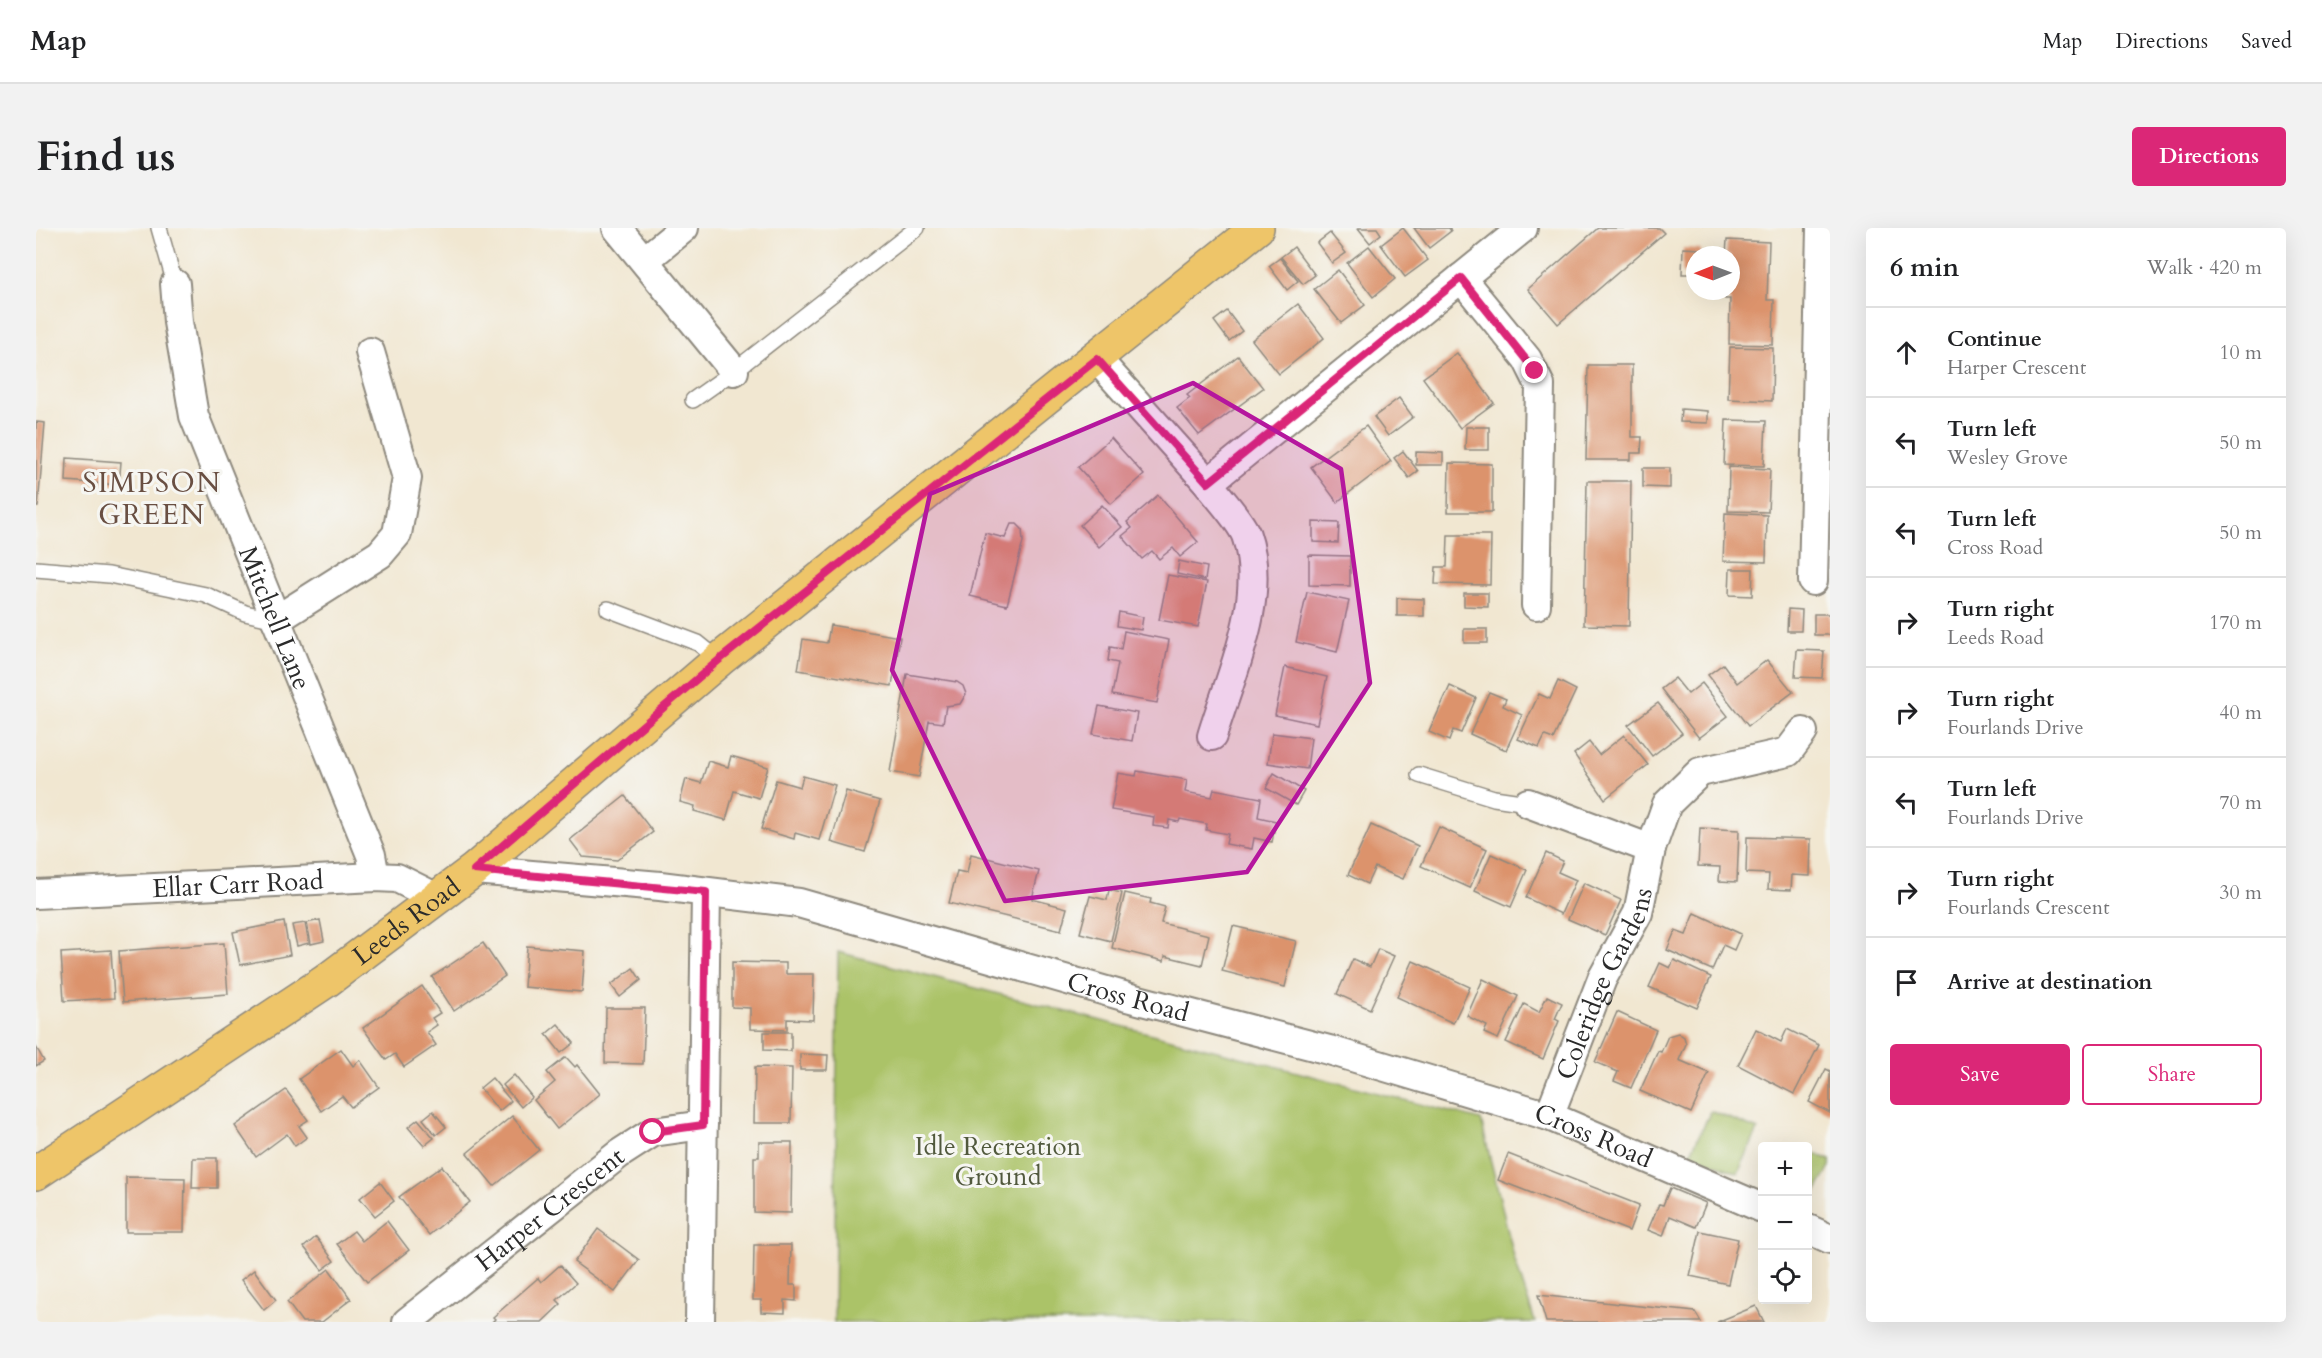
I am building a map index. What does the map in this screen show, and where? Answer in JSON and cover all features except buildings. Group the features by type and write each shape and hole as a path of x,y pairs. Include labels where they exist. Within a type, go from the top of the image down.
{"main road":[{"name":"Leeds Road","path":"36,1173 326,981 474,870 719,660 1097,359 1257,228"}],"street":[{"path":"617,228 734,371"},
{"path":"645,260 684,228"},
{"path":"1208,483 1523,228"},
{"path":"1813,581 1821,228"},
{"path":"1461,278 1527,358 1539,384 1536,605"},
{"name":"Mitchell Lane","path":"175,284 178,322 194,416 371,855 375,877"},
{"path":"276,620 380,554 397,534 407,478 370,352"},
{"path":"1097,359 1208,483 1245,534 1252,574 1250,611 1212,736"},
{"name":"Coleridge Gardens","path":"1549,1116 1602,979 1638,913 1651,849 1667,804 1700,772 1788,752 1803,732"},
{"path":"1528,803 1651,849"},
{"name":"Cross Road","path":"474,870 799,903 1127,997 1329,1050 1549,1116 1758,1206"},
{"name":"Ellar Carr Road","path":"36,894 375,877 397,878 437,898"},
{"path":"700,1322 706,892"},
{"name":"Harper Crescent","path":"407,1322 619,1154 653,1132 703,1125"},
{"path":"1812,1230 1830,1239"}],"lane":[{"path":"159,228 175,284"},
{"path":"693,400 734,371 917,228"},
{"path":"36,569 109,575 206,595 245,613 276,620"},
{"path":"608,609 698,643 719,660"},
{"path":"1419,775 1494,798 1528,803"}],"highlighted area":[{"path":"1193,383 1341,469 1370,683 1247,872 1005,901 892,670 930,494"}],"green space":[{"name":"Idle Recreation Ground","path":"838,952 1481,1120 1515,1261 1535,1322 834,1322"},
{"path":"1711,1111 1758,1130 1738,1173 1690,1154"},
{"path":"1812,1152 1830,1160 1830,1167 1812,1198"}],"district":[{"name":"SIMPSON GREEN","path":"152,499"}],"route":[{"path":"653,1132 703,1125 706,892 474,870 719,660 1097,359 1208,483 1461,278 1527,358 1535,371"}]}
